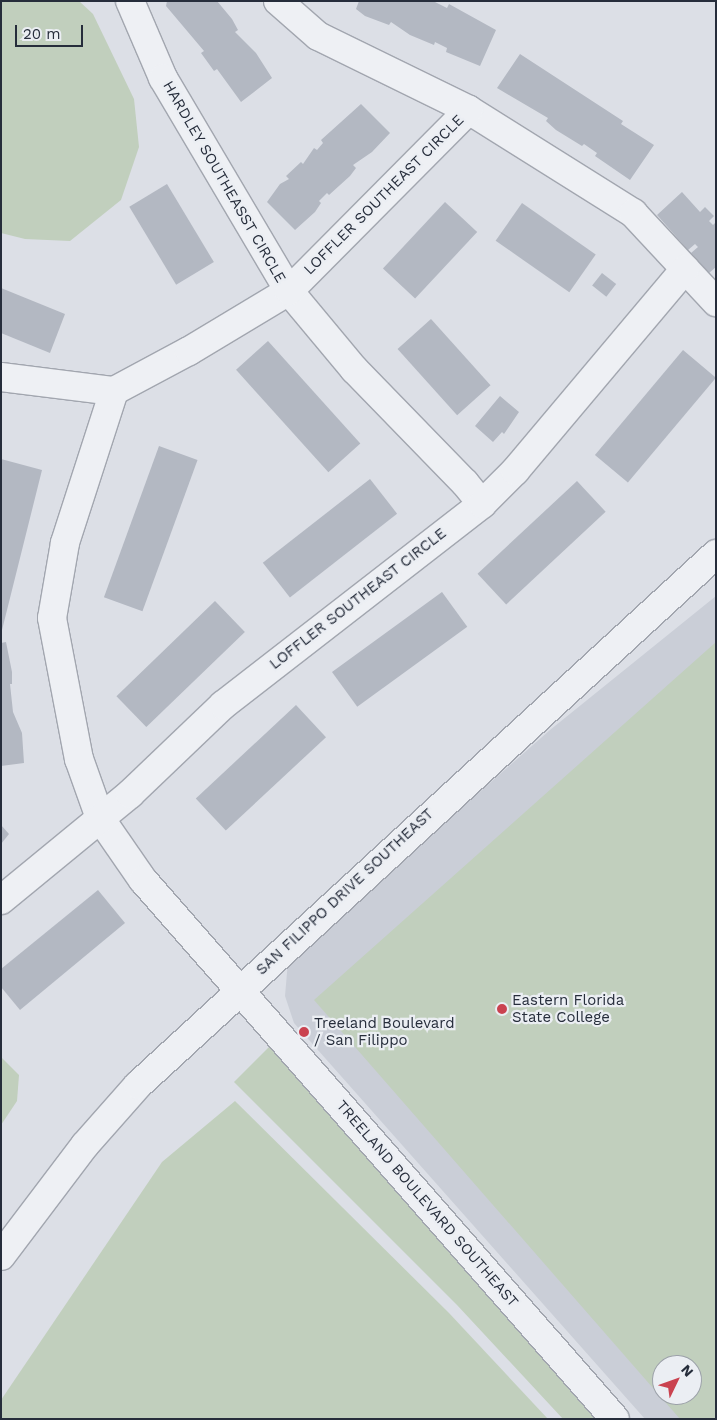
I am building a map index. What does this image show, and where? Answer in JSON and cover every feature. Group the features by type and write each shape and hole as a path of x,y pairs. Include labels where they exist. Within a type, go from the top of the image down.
{"street":[{"name":"HARDLEY SOUTHEASST CIRCLE","path":"130,1 163,78 289,291 354,369 466,483 482,504"},
{"path":"278,1 318,36 469,110 633,213 716,302"},
{"name":"LOFFLER SOUTHEAST CIRCLE","path":"114,391 189,352 289,291 469,110"},
{"name":"LOFFLER SOUTHEAST CIRCLE","path":"1,900 100,818 223,705 482,504 515,472 684,269"},
{"path":"1,377 114,391"},
{"name":"TREELAND BOULEVARD SOUTHEAST","path":"114,391 65,543 52,618 79,759 100,818 143,880 615,1419"},
{"name":"SAN FILIPPO DRIVE SOUTHEAST","path":"1,1256 85,1145 132,1092 239,990 716,554"}],"shaded area":[{"name":"Eastern Florida State College","path":"716,596 716,1419 645,1419 294,1023 285,996 288,961 550,730"}],"green space":[{"path":"1,1 79,1 93,14 134,99 139,147 121,200 70,241 25,239 1,233"},
{"name":"Eastern Florida State College","path":"716,642 716,1419 680,1419 668,1405 702,1405 702,1355 652,1355 652,1387 314,1000"},
{"path":"271,1045 598,1419 563,1419 457,1305 234,1082"},
{"path":"1,1057 19,1075 17,1101 1,1125"},
{"path":"235,1101 449,1313 548,1419 1,1419 1,1400 162,1162"}],"building":[{"path":"167,1 217,1 232,19 238,30 235,32 256,53 272,78 241,102 217,69 214,71 201,53 204,51 166,6"},
{"path":"359,1 433,1 447,8 449,4 496,30 480,66 446,52 447,48 435,42 434,45 410,35 391,22 389,25 365,16 356,9"},
{"path":"520,54 623,121 621,124 654,145 630,180 595,156 597,153 584,144 582,146 556,130 546,121 548,118 497,88"},
{"path":"361,104 390,133 372,152 353,165 356,168 350,176 329,195 327,193 319,201 321,203 315,212 295,230 267,202 280,184 289,179 286,176 301,162 303,164 314,148 317,150 323,143 321,140"},
{"path":"167,184 214,262 176,285 129,207"},
{"path":"682,192 700,212 705,207 714,216 709,221 713,225 716,222 716,267 709,273 691,253 698,247 695,244 688,250 657,215"},
{"path":"445,202 477,232 415,299 383,269"},
{"path":"522,203 596,255 569,292 496,241"},
{"path":"602,273 616,284 606,297 592,286"},
{"path":"1,288 65,314 50,353 1,333"},
{"path":"431,319 491,385 457,415 398,349"},
{"path":"268,341 360,444 328,472 236,370"},
{"path":"683,350 716,378 628,483 595,455"},
{"path":"500,396 519,412 504,434 502,432 493,442 475,426"},
{"path":"159,446 198,460 142,611 104,597"},
{"path":"1,459 42,470 2,630 1,630"},
{"path":"370,479 397,514 290,597 263,563"},
{"path":"577,481 606,512 506,604 478,574"},
{"path":"442,592 467,627 357,707 332,672"},
{"path":"215,601 245,632 146,727 116,696"},
{"path":"6,642 12,672 12,684 10,684 13,712 22,733 24,763 1,766 1,643"},
{"path":"296,705 326,737 226,831 196,798"},
{"path":"1,825 9,834 1,844"},
{"path":"98,890 125,923 20,1010 1,987 1,969"}],"place":[{"name":"Eastern Florida State College","path":"502,1009"},
{"name":"Treeland Boulevard / San Filippo","path":"304,1032"}]}
